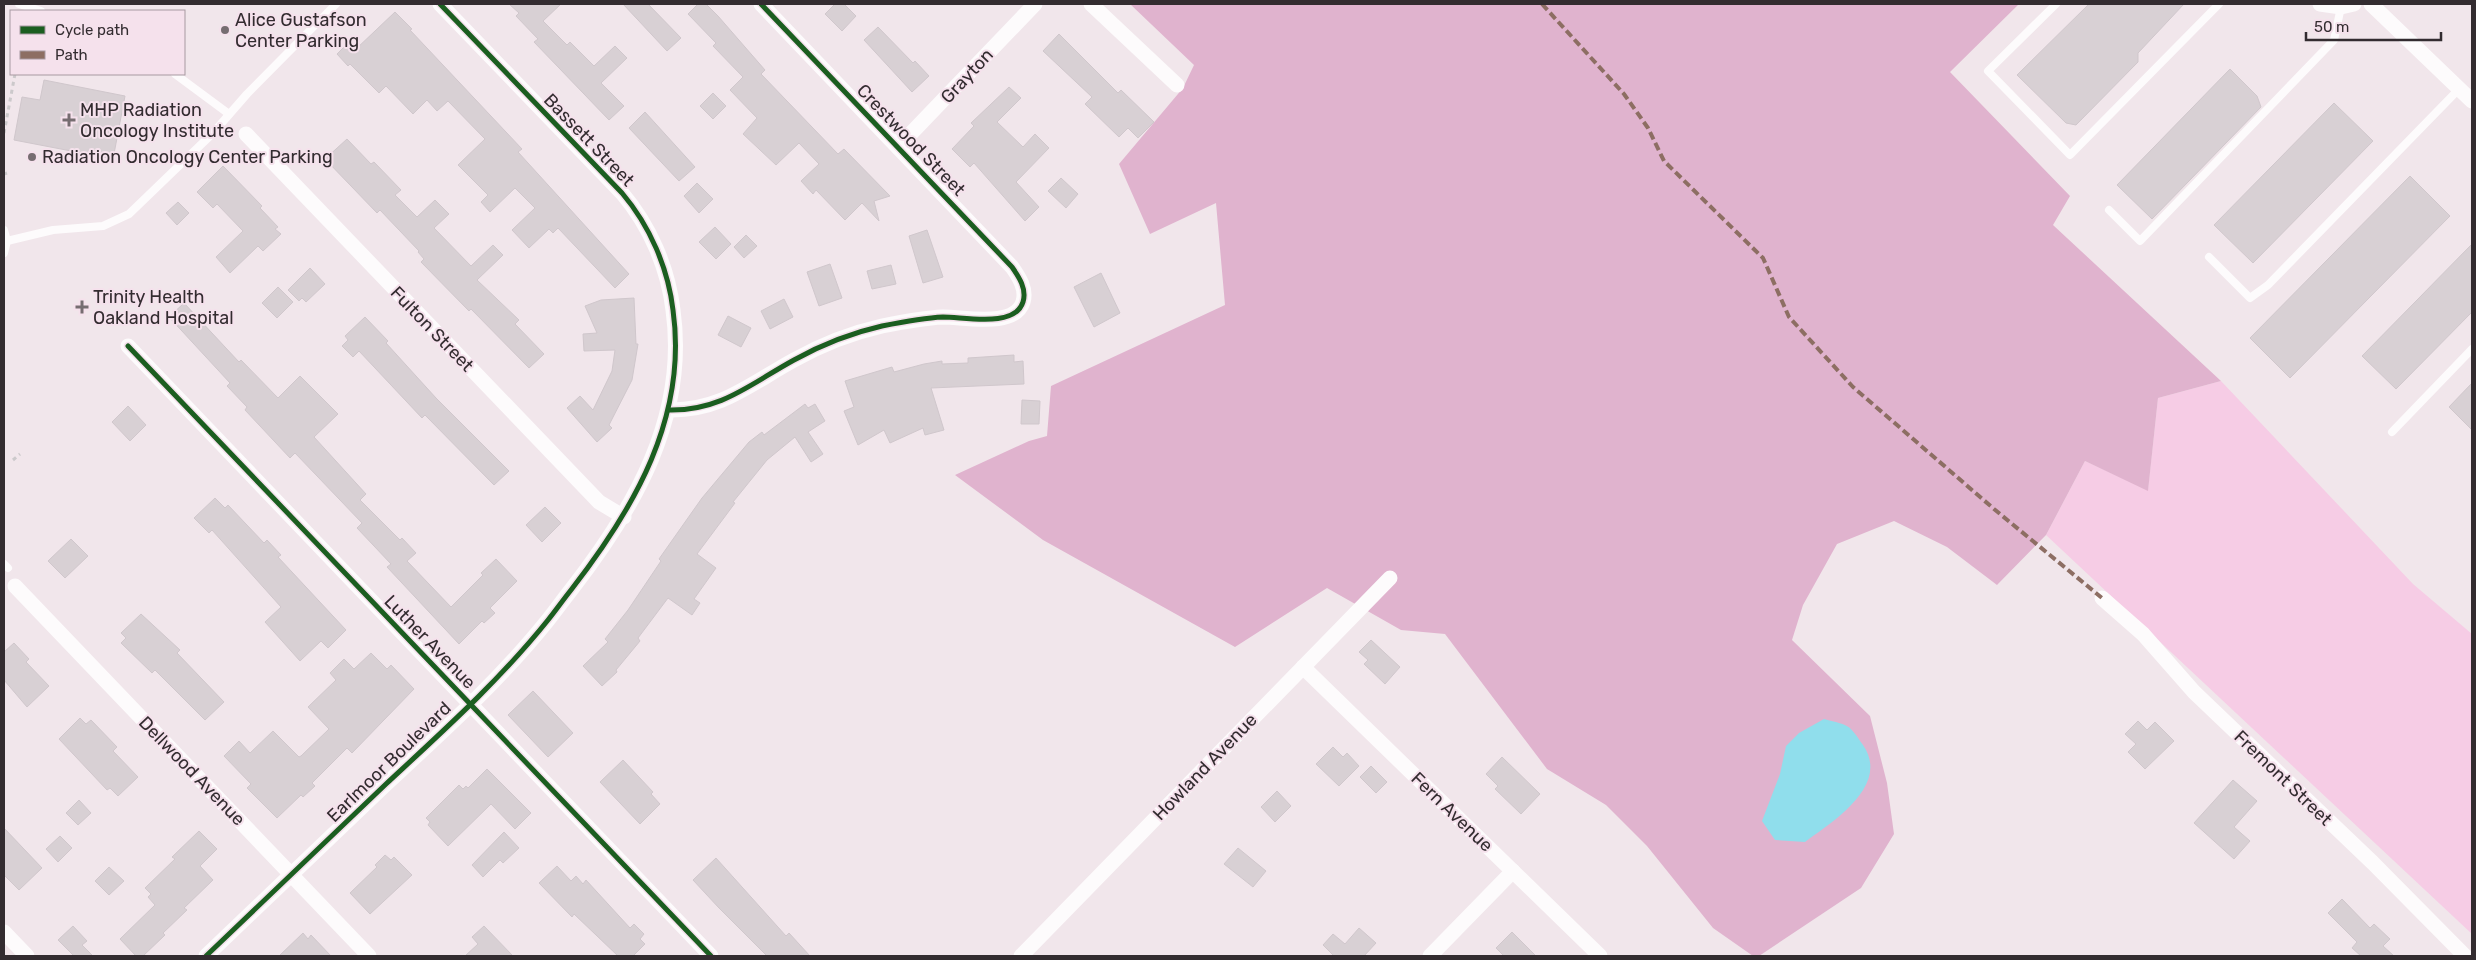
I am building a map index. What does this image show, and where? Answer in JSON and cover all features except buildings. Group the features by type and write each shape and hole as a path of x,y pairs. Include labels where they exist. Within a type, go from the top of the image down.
{"street":[{"name":"Bassett Street","path":"440,4 622,193 647,229 663,266 675,319 676,359 669,410"},
{"name":"Crestwood Street","path":"669,410 691,411 712,405 811,351 862,332 909,321 936,318 1005,318 1014,314 1022,304 1024,289 1012,267 761,4"},
{"name":"Grayton","path":"898,147 1035,4"},
{"path":"1091,4 1176,86"},
{"path":"2320,4 2347,6"},
{"path":"2372,4 2472,101"},
{"name":"Fulton Street","path":"246,134 599,502 624,517"},
{"name":"Luther Avenue","path":"128,346 711,956"},
{"name":"Earlmoor Boulevard","path":"206,956 470,704 548,620 624,517 652,461 669,410"},
{"name":"Howland Avenue","path":"1021,956 1390,578"},
{"name":"Dellwood Avenue","path":"15,586 369,956"},
{"name":"Fremont Street","path":"2102,598 2143,634 2194,692 2372,863 2465,956"},
{"name":"Fern Avenue","path":"1303,667 1600,956"},
{"path":"1430,956 1513,871"},
{"path":"4,932 26,956"}],"lane":[{"path":"19,4 38,10"},
{"path":"7,241 53,230 103,226 129,214 213,133 229,114 336,4"},
{"path":"2056,4 1988,71 2070,155 2219,4"},
{"path":"2109,210 2140,241 2334,40 2347,6"},
{"path":"176,75 229,114"},
{"path":"2209,257 2250,298 2268,285 2460,89"},
{"path":"4,230 7,241 4,253"},
{"path":"2392,432 2472,350"}],"path":[{"path":"4,134 15,75"},
{"path":"13,460 20,454"}],"shaded area":[{"path":"1130,4 2019,4 1950,72 2070,196 2053,225 2221,381 2158,398 2148,491 2085,461 2046,535 1997,585 1947,547 1894,521 1837,544 1803,605 1792,640 1870,716 1887,783 1894,834 1861,888 1759,956 1753,956 1713,928 1647,846 1606,805 1547,769 1445,634 1401,630 1327,588 1235,647 1043,540 955,475 1029,441 1047,436 1051,386 1225,305 1216,203 1150,234 1119,164 1183,88 1194,65"},
{"path":"2221,381 2413,584 2472,634 2472,934 2046,535 2085,461 2148,490 2158,398"}],"water":[{"path":"1824,719 1848,726 1851,729 1863,745 1870,760 1870,775 1855,801 1843,813 1805,842 1775,840 1762,821 1780,774 1786,746 1799,733"}],"marked path":[{"path":"1542,4 1624,94 1648,128 1664,161 1763,258 1789,317 1853,387 1994,509 2102,598"}],"cycle path":[{"path":"206,956 470,705 530,642 571,590 616,527 635,494 651,460 664,424 672,388 676,349 673,310 667,279 649,233 622,193 440,4"},
{"path":"669,410 687,409 720,401 826,344 859,332 927,318 1000,318 1018,310 1023,302 1023,288 1020,279 1012,267 761,4"},
{"path":"128,346 711,956"}],"place":[{"name":"Alice Gustafson Center Parking","path":"225,30"},
{"name":"MHP Radiation Oncology Institute","path":"69,120"},
{"name":"Radiation Oncology Center Parking","path":"32,157"},
{"name":"Trinity Health Oakland Hospital","path":"82,307"}]}
